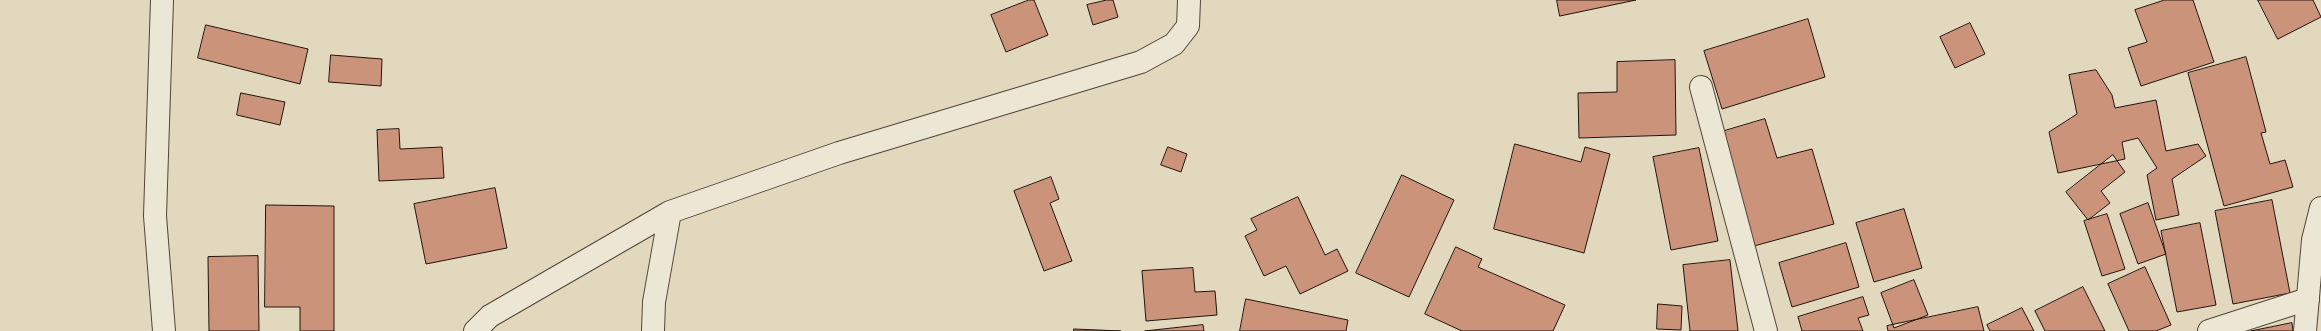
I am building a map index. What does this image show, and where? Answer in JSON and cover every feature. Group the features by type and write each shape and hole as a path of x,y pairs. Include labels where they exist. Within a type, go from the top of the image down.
{"street":[{"path":"162,0 155,216 164,331"},
{"path":"475,331 490,316 670,212 839,153 1141,62 1174,44 1188,26 1189,0"},
{"path":"1701,87 1766,331"},
{"path":"2306,331 2313,240 2321,208"},
{"path":"652,331 654,302 670,212"},
{"path":"2209,331 2308,299"}],"building":[{"path":"1029,0 1034,0 1048,35 1006,52 991,15"},
{"path":"1113,0 1118,17 1093,25 1087,5"},
{"path":"1557,0 1636,0 1560,16"},
{"path":"2165,0 2193,0 2214,62 2141,86 2128,48 2147,42 2135,10"},
{"path":"2258,0 2313,0 2321,17 2278,39"},
{"path":"1808,19 1825,77 1722,109 1704,51"},
{"path":"1970,23 1985,54 1955,68 1940,37"},
{"path":"206,25 308,49 300,84 198,58"},
{"path":"331,55 382,59 381,86 329,82"},
{"path":"2246,57 2266,132 2261,133 2270,164 2285,160 2293,187 2224,206 2188,73"},
{"path":"1675,60 1676,135 1579,138 1578,93 1617,92 1617,62"},
{"path":"2096,70 2112,95 2115,108 2156,100 2166,151 2198,144 2206,156 2172,179 2179,215 2156,220 2147,175 2157,168 2138,138 2122,142 2125,159 2058,173 2049,132 2077,114 2069,75"},
{"path":"241,93 285,102 280,125 237,115"},
{"path":"1765,119 1777,158 1812,149 1834,224 1754,246 1721,132"},
{"path":"399,129 400,149 442,147 444,178 379,181 377,130"},
{"path":"1515,144 1581,162 1585,147 1610,154 1584,253 1494,229"},
{"path":"1168,147 1187,154 1181,172 1161,165"},
{"path":"1699,148 1718,241 1671,250 1653,157"},
{"path":"2113,155 2125,172 2101,191 2110,203 2088,220 2066,192"},
{"path":"1402,175 1454,200 1409,297 1356,273"},
{"path":"1051,177 1059,199 1050,203 1072,261 1044,271 1014,191"},
{"path":"495,188 507,248 426,264 414,204"},
{"path":"1298,197 1325,255 1337,249 1348,271 1300,294 1286,266 1264,276 1245,236 1257,230 1251,219"},
{"path":"2272,200 2290,293 2233,304 2215,211"},
{"path":"2148,203 2166,254 2138,264 2120,214"},
{"path":"266,205 334,206 334,331 300,331 300,307 265,307"},
{"path":"1904,209 1922,268 1874,282 1856,223"},
{"path":"2107,214 2125,269 2102,276 2084,221"},
{"path":"2200,223 2216,305 2177,312 2161,231"},
{"path":"1846,243 1859,287 1792,307 1779,263"},
{"path":"1456,247 1482,259 1478,267 1565,305 1553,331 1462,331 1425,314"},
{"path":"258,256 259,331 209,331 208,257"},
{"path":"1730,260 1738,331 1690,331 1683,265"},
{"path":"2145,267 2171,325 2156,331 2129,331 2108,284"},
{"path":"1193,268 1195,292 1215,291 1217,315 1146,321 1142,271"},
{"path":"1914,280 1928,315 1894,328 1881,293"},
{"path":"2083,287 2105,331 2045,331 2035,311"},
{"path":"1863,297 1869,315 1858,318 1863,331 1802,331 1798,317"},
{"path":"1246,299 1348,320 1346,331 1240,331"},
{"path":"1658,304 1682,306 1681,330 1657,329"},
{"path":"1978,307 1984,331 1888,331 1887,326"},
{"path":"2022,308 2034,331 1990,331 1987,325"},
{"path":"2292,323 2293,331 2251,331"},
{"path":"1203,325 1204,331 1145,331"},
{"path":"1074,329 1121,331 1074,331"}]}
